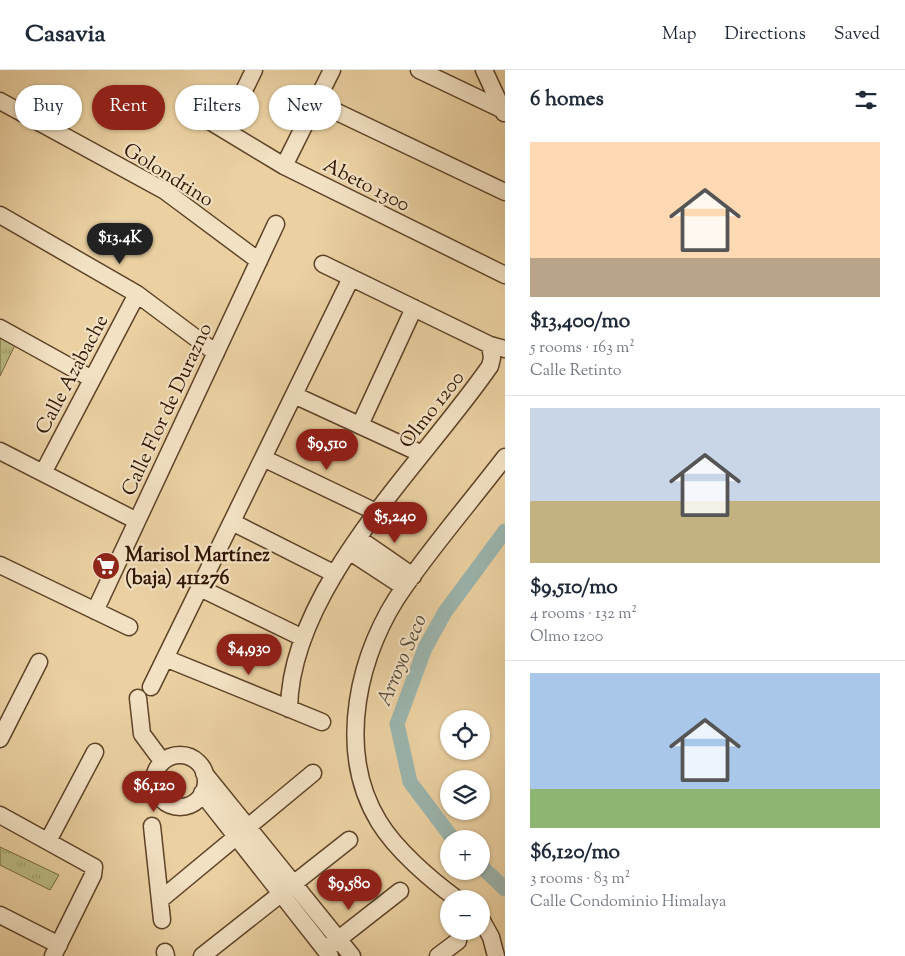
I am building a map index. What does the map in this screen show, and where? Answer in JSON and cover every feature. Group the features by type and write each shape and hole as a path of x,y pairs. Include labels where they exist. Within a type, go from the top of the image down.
{"street":[{"path":"247,85 254,70"},
{"path":"324,85 332,70"},
{"path":"419,70 504,112"},
{"path":"484,70 504,112"},
{"name":"Golondrino","path":"0,101 165,191 259,261"},
{"path":"341,114 505,192"},
{"name":"Abeto 1300","path":"225,130 284,166 501,272"},
{"path":"284,166 302,130"},
{"path":"0,215 137,294 216,353"},
{"name":"Calle Flor de Durazno","path":"95,611 276,224"},
{"path":"323,264 497,347"},
{"path":"162,762 142,734 144,692 165,658 200,588 351,278"},
{"name":"Calle Azabache","path":"43,473 137,294"},
{"path":"360,425 414,308"},
{"path":"0,328 92,379"},
{"name":"Olmo 1200","path":"289,709 290,684 303,638 335,574 354,545 490,366 497,347"},
{"path":"294,395 422,454"},
{"path":"0,451 137,522"},
{"path":"447,890 392,840 379,822 366,793 356,758 356,714 361,680 388,614 409,581 505,457"},
{"path":"263,458 378,513"},
{"path":"232,522 335,574"},
{"path":"354,545 409,581"},
{"path":"0,565 129,628"},
{"path":"200,588 303,638"},
{"path":"165,658 322,722"},
{"path":"0,739 39,662"},
{"path":"48,841 95,752"},
{"path":"204,773 206,784 202,793 192,804 178,807 167,804 156,793 153,783 155,773 162,762 178,755 190,757 200,764 242,832 287,888 339,940 352,956"},
{"path":"160,900 313,773"},
{"path":"202,793 242,832"},
{"path":"0,815 94,868 93,875 56,950 0,915"},
{"path":"152,826 162,920"},
{"path":"202,956 350,840"},
{"path":"287,888 325,954 339,940 400,891"},
{"path":"490,937 498,953"},
{"path":"438,956 458,941"}],"green space":[{"path":"0,335 16,343 0,376"},
{"path":"0,847 59,875 50,890 0,865"}],"waterway":[{"name":"Arroyo Seco","path":"446,830 410,782 397,724 425,648 445,612 505,531"},
{"name":"Arroyo Seco","path":"490,875 505,889"}],"place":[{"name":"Marisol Martínez (baja) 411276","path":"106,566"}]}
